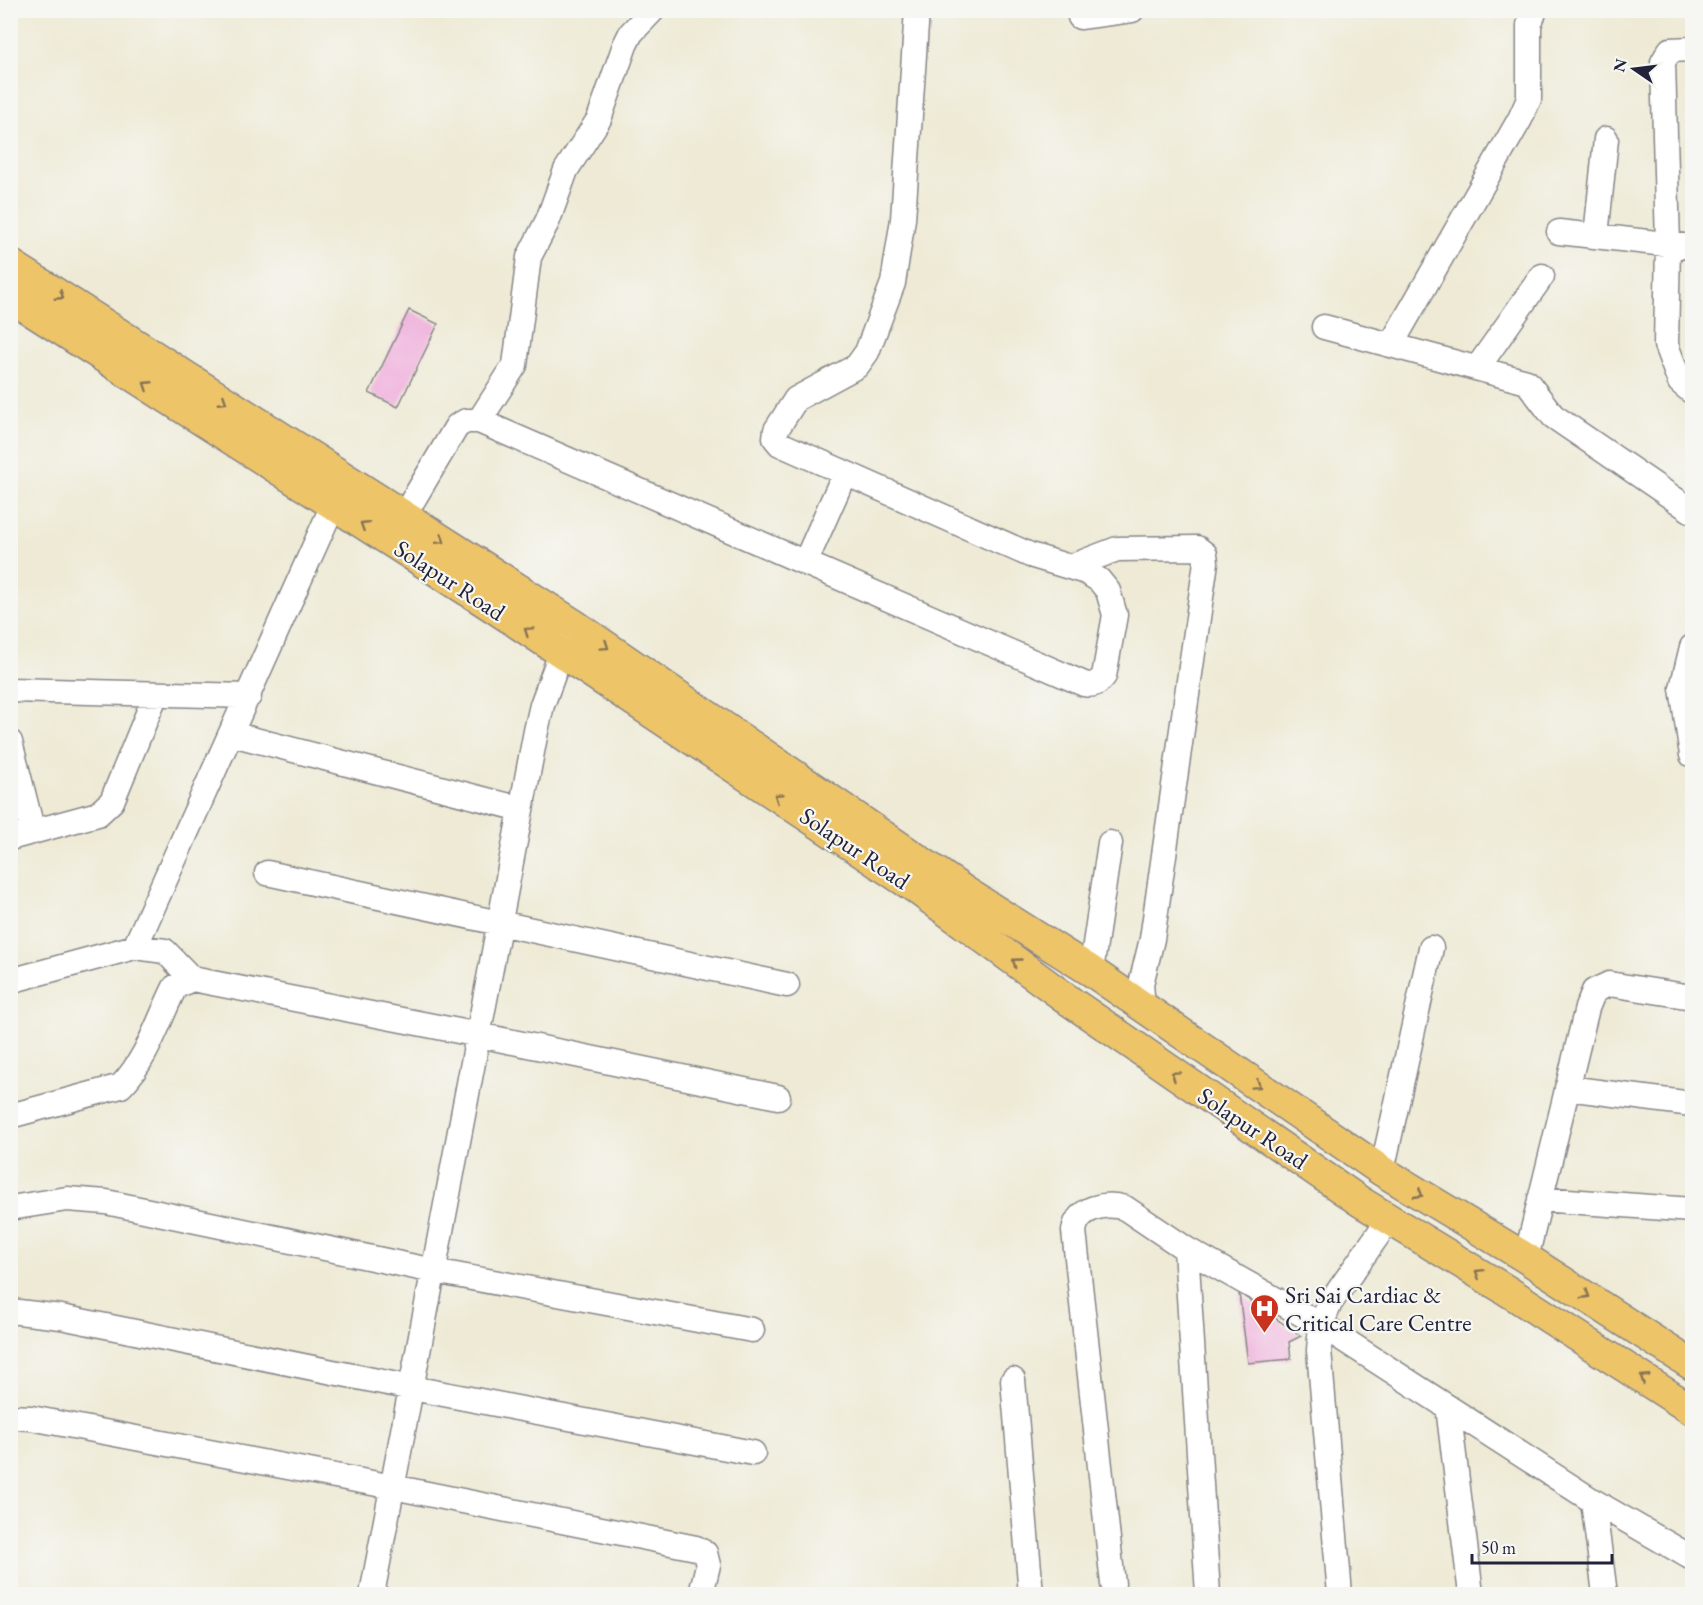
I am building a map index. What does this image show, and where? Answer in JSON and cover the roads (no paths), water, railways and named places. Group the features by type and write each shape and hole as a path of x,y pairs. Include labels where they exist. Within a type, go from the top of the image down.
{"main road":[{"name":"Solapur Road","path":"10,264 573,624 956,901 1071,1002 1361,1202 1586,1340 1692,1410"},
{"name":"Solapur Road","path":"10,297 493,606 561,653 922,877"},
{"name":"Solapur Road","path":"956,901 1091,971 1382,1171 1526,1258 1692,1365"}],"street":[{"path":"479,421 515,365 525,271 531,250 548,220 566,170 599,119 624,45 636,27 653,10"},
{"path":"403,517 457,426 466,421 479,421 1090,686 1099,683 1104,676 1115,615 1113,603 1099,580 1086,572 1056,564 845,473 780,444 776,438 776,430 789,406 803,392 847,374 857,366 867,352 893,283 903,219 917,10"},
{"path":"1080,17 1132,10"},
{"path":"1392,345 1520,119 1528,99 1529,25 1535,10"},
{"path":"1692,50 1670,50 1663,62 1668,244 1666,345 1680,382 1692,392"},
{"path":"1596,236 1606,140"},
{"path":"1559,232 1692,247"},
{"path":"1478,367 1542,276"},
{"path":"1324,327 1527,382 1553,416 1692,511"},
{"path":"805,563 845,473"},
{"path":"135,947 333,505"},
{"path":"1056,564 1117,549 1197,548 1204,554 1206,562 1152,939 1141,984 1143,1007"},
{"path":"372,1594 542,705 561,653 558,651 573,624"},
{"path":"1692,647 1682,688 1692,748"},
{"path":"10,690 249,696"},
{"path":"10,742 22,835 98,814 112,801 156,694"},
{"path":"232,734 521,809"},
{"path":"1091,971 1110,843"},
{"path":"267,873 787,985"},
{"path":"10,981 135,947 165,951 192,979 778,1097"},
{"path":"1382,1171 1431,948"},
{"path":"10,1116 120,1086 134,1073 151,1042 175,987 192,979"},
{"path":"1526,1258 1587,1008 1594,991 1609,984 1692,997"},
{"path":"1567,1088 1692,1104"},
{"path":"10,1208 35,1202 67,1199 106,1202 434,1271 753,1330"},
{"path":"1540,1199 1692,1210"},
{"path":"1113,1584 1075,1223 1084,1211 1115,1205 1125,1208 1186,1249 1321,1325 1593,1501 1692,1558"},
{"path":"1340,1594 1319,1350 1321,1325 1330,1303 1390,1218"},
{"path":"1186,1249 1208,1594"},
{"path":"10,1311 61,1317 411,1388 753,1453"},
{"path":"1013,1380 1031,1594"},
{"path":"1448,1407 1471,1594"},
{"path":"10,1417 31,1418 393,1487 696,1548 705,1553 708,1565 701,1594"},
{"path":"1593,1501 1605,1594"}],"place":[{"name":"Sri Sai Cardiac & Critical Care Centre","path":"1264,1334"}]}
